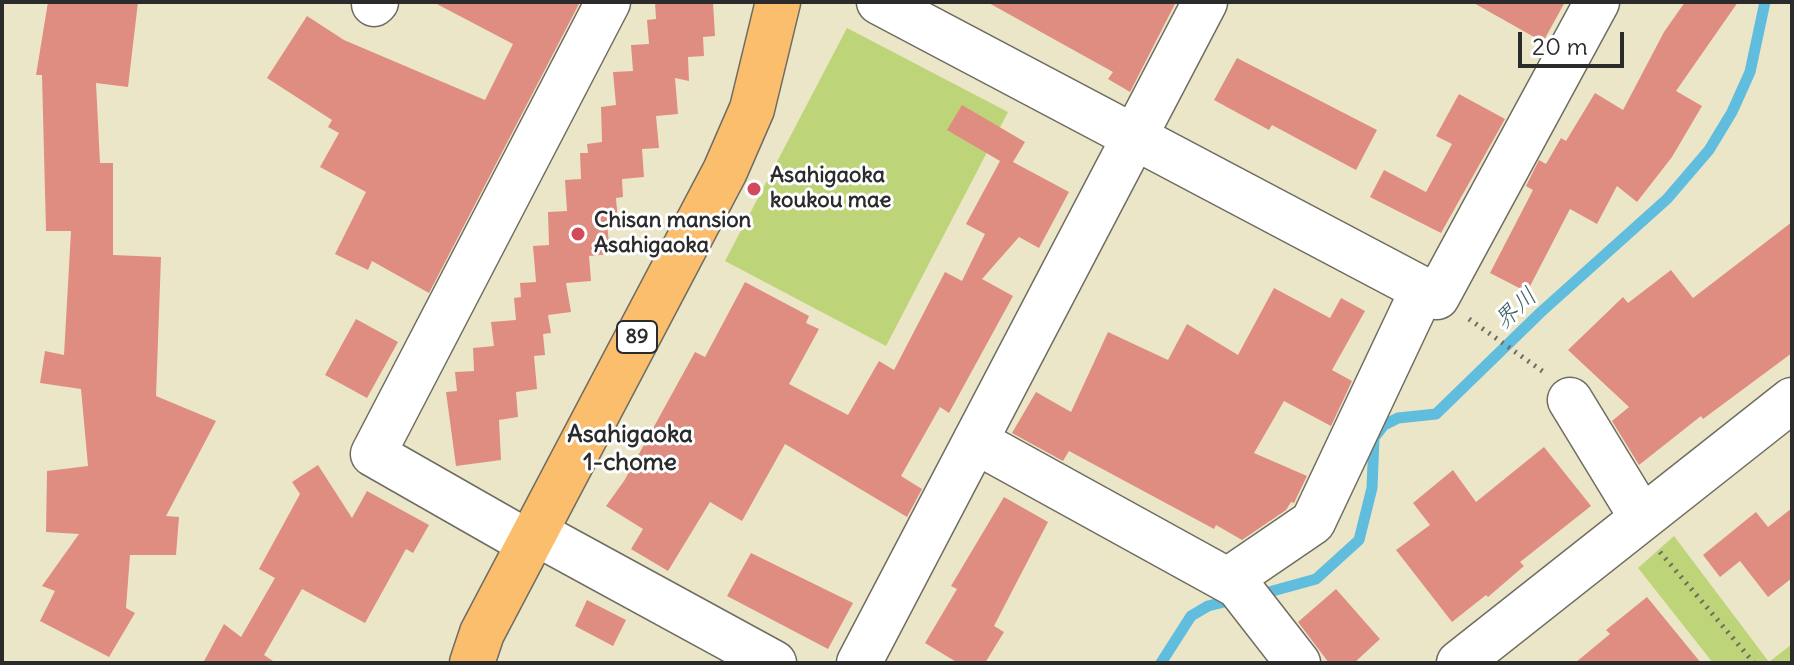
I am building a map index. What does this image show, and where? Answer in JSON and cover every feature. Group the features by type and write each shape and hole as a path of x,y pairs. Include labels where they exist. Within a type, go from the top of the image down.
{"main road":[{"name":"89","path":"472,663 482,633 725,171 752,109 778,2"}],"street":[{"path":"608,2 373,454 774,663"},
{"path":"879,2 1437,297 1597,2"},
{"path":"859,663 1205,2"},
{"path":"1228,580 1313,522 1423,289"},
{"path":"1570,400 1648,532"},
{"path":"1459,663 1648,532 1792,400"},
{"path":"975,441 1238,586 1298,663"}],"path":[{"path":"1486,330 1536,364"},
{"path":"1648,532 1754,663"}],"green space":[{"path":"847,28 1008,112 886,346 725,261"},
{"path":"1674,536 1769,662 1792,644 1792,663 1713,663 1638,568"}],"building":[{"path":"48,2 138,2 128,87 96,83 100,163 113,163 113,255 161,257 156,396 216,421 166,516 179,517 176,555 130,555 126,608 135,613 109,657 40,621 55,591 42,586 79,534 46,532 47,471 88,466 81,389 40,383 45,351 64,355 71,231 46,231 42,75 36,75"},
{"path":"433,2 580,2 429,293 372,261 368,270 335,254 366,192 320,167 339,133 328,127 332,120 267,78 307,16 344,40 485,100 513,44"},
{"name":"Chisan mansion Asahigaoka","path":"655,2 713,2 715,36 703,37 704,56 688,57 689,81 675,78 678,114 656,116 659,148 642,149 644,177 622,179 623,197 616,198 618,222 607,223 610,254 589,256 591,281 566,283 571,312 548,315 551,333 543,334 545,355 534,356 537,389 516,392 518,417 499,420 501,460 456,466 446,392 457,391 455,372 474,371 473,348 494,346 491,322 516,320 514,298 521,297 520,283 536,282 533,246 549,245 548,212 567,211 565,180 581,179 580,153 588,153 587,144 602,142 601,107 616,105 613,72 633,71 631,45 649,44 647,20 656,19"},
{"path":"987,2 1176,2 1130,92 1108,79 1113,72"},
{"path":"1472,2 1565,2 1543,42"},
{"path":"1685,2 1738,2 1676,91 1702,106 1672,157 1637,202 1617,186 1597,224 1570,209 1527,292 1490,273 1533,190 1526,186 1539,160 1546,164 1561,138 1566,141 1595,93 1623,110 1664,32"},
{"path":"1237,58 1377,130 1356,170 1272,125 1269,130 1214,100"},
{"path":"1459,94 1505,119 1441,233 1370,197 1384,170 1426,192 1452,144 1436,136"},
{"path":"962,105 1025,142 1013,162 1069,192 1039,248 1019,237 982,279 1013,296 949,413 940,407 901,476 922,489 907,517 785,444 742,521 710,502 668,571 631,549 643,529 606,506 624,481 695,352 705,357 745,282 809,316 806,323 819,329 789,384 848,415 879,361 894,370 945,272 962,281 985,234 966,224 1000,161 947,130"},
{"path":"1792,222 1792,353 1703,419 1701,416 1639,465 1612,421 1629,407 1568,350 1623,297 1628,303 1671,270 1693,298"},
{"path":"1274,288 1330,318 1341,298 1365,311 1332,370 1352,381 1331,426 1284,401 1254,453 1307,476 1294,503 1291,502 1286,510 1242,540 1216,525 1214,529 1069,451 1063,461 1012,433 1036,392 1071,412 1108,332 1168,360 1187,324 1238,355"},
{"path":"356,319 398,342 367,398 325,375"},
{"path":"1544,447 1591,506 1520,562 1524,566 1488,597 1486,595 1452,622 1396,550 1430,525 1413,503 1453,470 1476,502"},
{"path":"318,465 352,518 367,491 429,525 413,553 406,549 365,623 302,589 264,655 276,663 203,663 224,624 241,637 275,578 259,569 300,494 292,482"},
{"path":"1004,497 1048,522 994,626 1004,632 985,663 958,663 925,643 957,589 951,586"},
{"path":"1792,508 1792,578 1768,597 1740,561 1720,577 1703,555 1756,512 1768,527"},
{"path":"751,553 853,603 828,649 727,596"},
{"path":"1336,589 1380,639 1354,663 1329,663 1298,622"},
{"path":"1647,597 1701,663 1575,663 1610,634 1606,630"},
{"path":"587,600 626,620 613,646 575,626"}],"waterway":[{"name":"界川","path":"1269,592 1316,579 1359,540 1372,488 1374,438 1384,425 1398,418 1436,414 1541,312 1667,199 1709,150 1732,112 1750,72 1765,2"},
{"name":"界川","path":"1161,663 1191,616 1208,606 1228,601"}],"place":[{"name":"Asahigaoka koukou mae","path":"754,189"},
{"name":"Chisan mansion Asahigaoka","path":"578,234"}],"district":[{"name":"Asahigaoka 1-chome","path":"630,449"}]}
